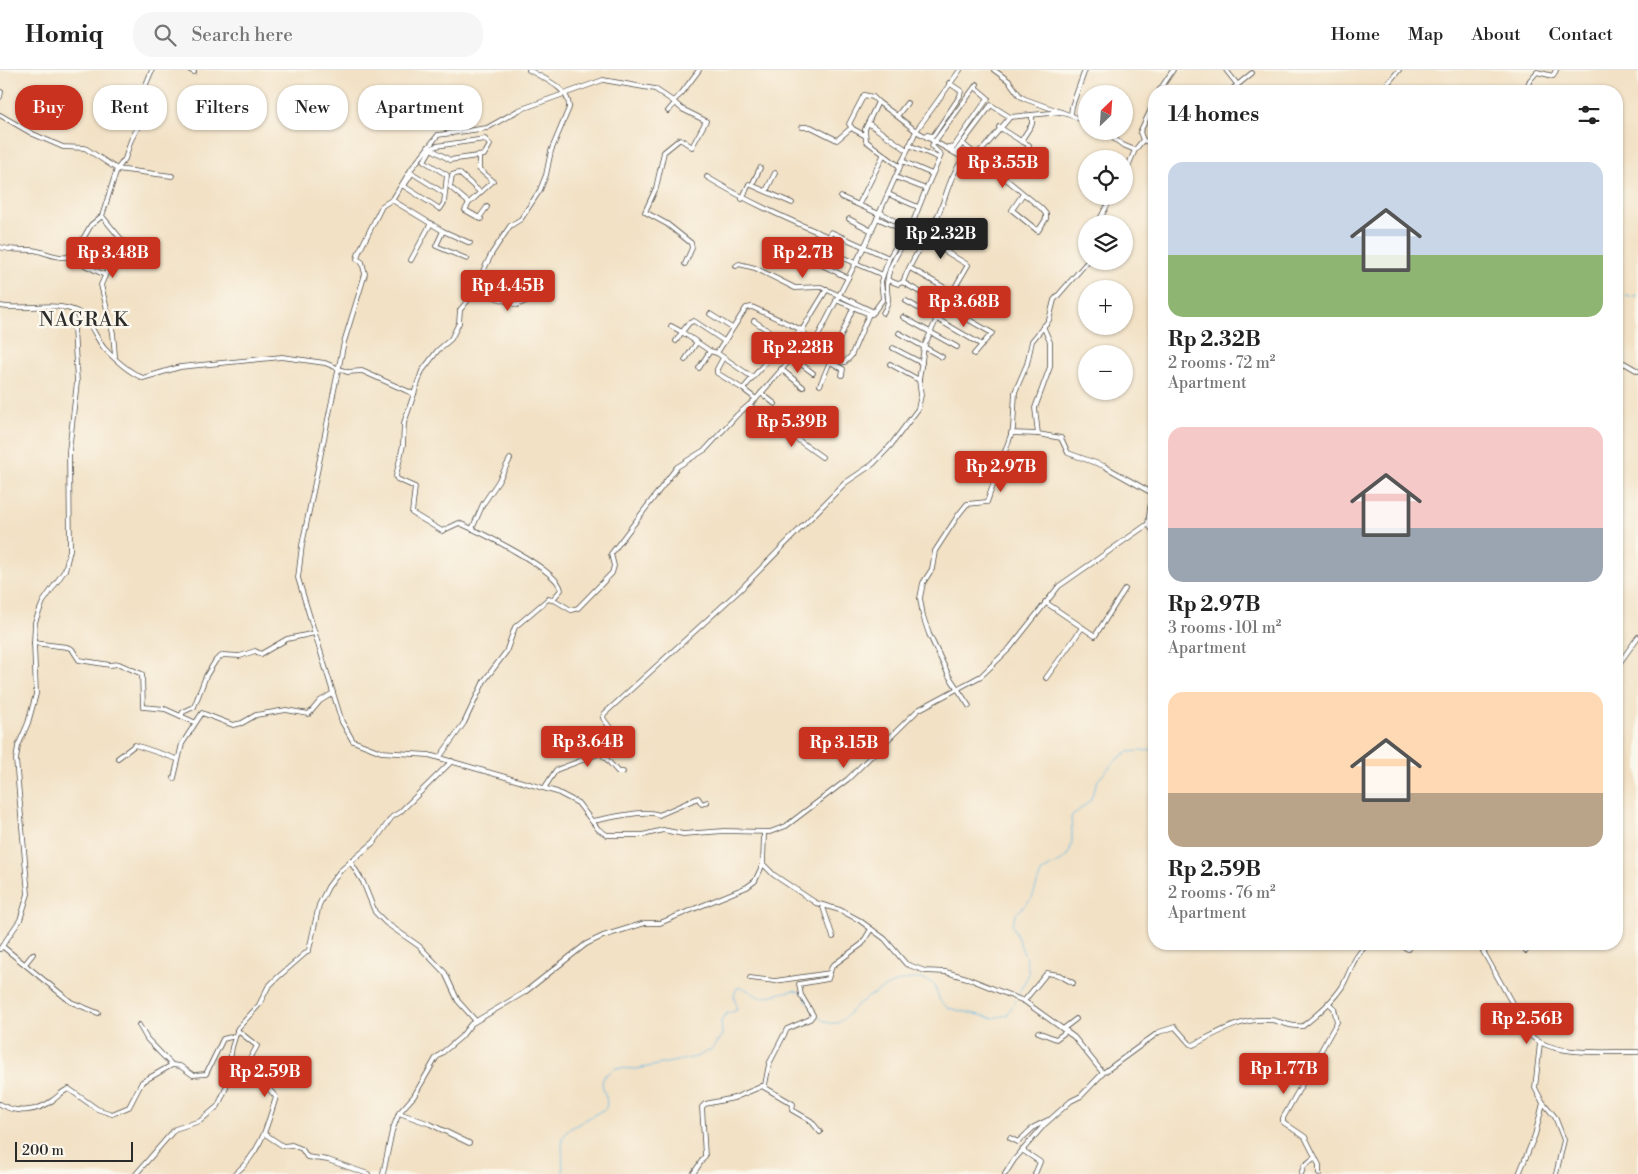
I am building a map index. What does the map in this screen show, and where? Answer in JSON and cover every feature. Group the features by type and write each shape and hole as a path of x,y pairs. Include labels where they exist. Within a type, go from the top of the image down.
{"street":[{"path":"68,257 91,225 102,216 117,168 125,159 130,140 137,129 136,109 152,70"},
{"path":"529,70 565,92 569,108 550,151 542,185 520,220 509,228 469,299 460,310 459,324 451,339 438,350 422,371 404,422 403,445 396,478 415,487 412,511 416,516 444,532 459,524 511,548 547,573 562,588 553,599"},
{"path":"668,111 699,70"},
{"path":"439,758 464,723 484,681 506,652 515,627 547,600 553,599 573,610 586,600 612,573 614,566 611,554 674,470 704,451 756,399 781,369 812,345 818,337 872,231 916,130 960,70"},
{"path":"994,70 1009,81 1020,96 1078,117"},
{"path":"1071,114 1074,97 1085,70"},
{"path":"1164,85 1173,70"},
{"path":"1226,70 1237,84 1252,73"},
{"path":"1386,85 1399,70"},
{"path":"1528,85 1535,73 1544,71 1553,76 1556,70"},
{"path":"685,264 692,248 692,243 667,224 644,212 656,188 664,152 681,139 692,148 706,121 655,89 607,80 565,92 520,110 487,128 438,135 392,200 380,208 360,248 357,259 362,262 365,274 346,331 302,545 298,574 333,694 344,727 353,741 381,752 439,758 545,787 575,800 601,832 610,836 646,835 663,830 683,834 724,831 764,833 786,826 848,779 918,710 981,676 1019,638 1045,602 1060,586 1080,569 1148,524"},
{"path":"916,130 931,136 935,133 961,93 949,83"},
{"path":"897,222 911,224 939,158 940,153 932,146 976,85 988,96 986,102 953,148 936,141"},
{"path":"899,166 868,144 864,135 849,124 864,95 873,97 916,130 964,158 969,159 984,148 999,127 1010,117"},
{"path":"864,135 878,102"},
{"path":"897,116 907,103"},
{"path":"955,153 990,105 1010,117 1061,112"},
{"path":"0,115 33,134 63,147 85,148 117,168 172,176"},
{"path":"1021,141 1032,124 1032,115"},
{"path":"1133,155 1143,140 1141,128 1148,115"},
{"path":"868,123 908,148 939,158"},
{"path":"802,127 811,128 837,140 852,128"},
{"path":"999,127 1029,146 1021,160 1018,161 1005,153"},
{"path":"403,185 440,209 444,203 447,175 424,161 430,148 485,139 490,145 484,155 450,160 430,148"},
{"path":"1116,140 1135,150"},
{"path":"1143,140 1148,142"},
{"path":"962,143 977,154 1023,194 1046,214 1038,230 1032,228 1012,210 1023,194"},
{"path":"479,156 479,169 493,181 469,202 465,210 480,218 487,207"},
{"path":"859,204 883,156"},
{"path":"888,280 902,283 912,259 935,221 950,178 964,158"},
{"path":"902,161 932,174"},
{"path":"752,185 760,168"},
{"path":"403,185 412,173 444,193"},
{"path":"469,202 450,187 452,175 459,173 480,192"},
{"path":"766,191 774,173"},
{"path":"707,177 742,198 829,237"},
{"path":"895,177 926,189"},
{"path":"742,198 749,184 792,203"},
{"path":"888,194 918,208"},
{"path":"736,266 739,264 748,266 795,288 816,286 827,289 853,308 869,314 874,312 883,299 880,283 889,258 905,231 859,204 841,197"},
{"path":"392,200 443,231 470,243"},
{"path":"545,787 556,770 603,753 620,740 604,718 604,714 740,589 845,483 873,464 891,445 918,409 921,395 919,380 924,347 936,318 968,265 923,240 913,231 897,222 879,215"},
{"path":"102,216 121,240 101,285 113,333 115,356"},
{"path":"849,219 872,231"},
{"path":"411,260 430,223"},
{"path":"1027,233 1032,228"},
{"path":"443,231 436,246 467,259"},
{"path":"883,313 889,299 888,280 894,260 913,231"},
{"path":"883,275 823,249 832,232 889,258"},
{"path":"0,247 10,250 33,250 58,258 68,257 105,275"},
{"path":"820,264 848,278"},
{"path":"910,268 952,292"},
{"path":"969,706 929,634 921,610 922,588 932,569 935,551 962,510 971,503 987,502 1012,433 1015,418 1015,392 1027,364 1032,341 1049,320 1054,300 1080,270"},
{"path":"478,280 490,286 490,296 517,305 546,292"},
{"path":"904,283 992,333 974,354"},
{"path":"743,389 785,342 802,330 827,289"},
{"path":"837,298 874,312"},
{"path":"906,301 982,345"},
{"path":"0,306 55,307 73,310 84,317 105,348 128,369 146,378 180,367 282,357 325,363 350,372 362,372 414,394"},
{"path":"717,353 744,309 752,307 802,330 814,347 815,355 831,361 843,369 842,376"},
{"path":"820,385 853,308"},
{"path":"73,310 77,382 69,451 70,550 65,570 39,611 35,622 36,694 16,754 28,894 20,920 1,947 76,1005 98,1013"},
{"path":"710,314 732,328"},
{"path":"831,361 849,360 869,314"},
{"path":"902,317 957,347"},
{"path":"676,341 692,321 724,341"},
{"path":"754,321 785,342"},
{"path":"671,326 710,351 717,353 752,377"},
{"path":"1038,434 1035,408 1050,367 1050,342 1043,326"},
{"path":"898,332 942,357"},
{"path":"685,360 697,342"},
{"path":"893,348 922,364"},
{"path":"699,368 710,351"},
{"path":"723,358 717,369 718,373 756,399"},
{"path":"793,358 813,373"},
{"path":"890,364 919,380"},
{"path":"1623,364 1638,372"},
{"path":"781,369 803,387"},
{"path":"761,393 776,404"},
{"path":"749,405 822,457"},
{"path":"1012,433 1038,434 1061,438 1068,453 1104,466 1148,492"},
{"path":"472,529 483,504 498,482 510,459"},
{"path":"1045,602 1096,636 1125,589"},
{"path":"1046,678 1082,628"},
{"path":"181,716 184,712 193,708 208,672 219,657 227,654 240,656 255,651 261,654 287,639 315,633"},
{"path":"1623,658 1638,637"},
{"path":"34,643 67,647 72,649 77,659 110,665 119,664 142,674 143,706 165,709 194,722"},
{"path":"174,778 182,744 194,722 202,713 233,724 242,723 256,715 286,710 309,714 323,698 333,694"},
{"path":"118,758 135,745 177,759"},
{"path":"603,753 616,770 623,772"},
{"path":"136,1174 175,1129 200,1121 218,1106 226,1088 234,1036 237,1030 262,1001 268,987 307,953 324,894 340,871 374,842 392,817 400,812 452,761"},
{"path":"592,821 621,815 654,812 658,815 698,798 702,804 707,802"},
{"path":"383,1174 392,1131 399,1113 414,1096 436,1058 461,1036 475,1020 525,992 586,944 629,928 660,923 755,881 763,864 764,833"},
{"path":"350,861 363,882 375,912 386,924 419,946 446,973 458,1001 475,1020"},
{"path":"763,864 774,875 823,906 850,914 885,939 906,964 925,971 946,972 967,978 1024,1000 1065,1030 1086,1050 1103,1073"},
{"path":"823,906 833,937"},
{"path":"694,1174 705,1156 702,1107 705,1104 734,1098 767,1082 769,1064 787,1029 810,1019 813,1015 801,995 799,986 801,983 828,979 832,966 862,944 871,929"},
{"path":"1005,1174 1022,1150 1071,1101 1081,1096 1103,1073 1147,1040 1170,1027 1178,1029 1190,1044 1193,1045 1249,1020 1270,1020 1287,1026 1303,1026 1341,988 1354,958 1362,950"},
{"path":"1482,950 1530,1035 1540,1043 1553,1047 1595,1053 1638,1052"},
{"path":"25,964 32,954"},
{"path":"750,978 776,981 830,973"},
{"path":"1024,1000 1047,973 1059,975 1073,984"},
{"path":"1318,1174 1319,1165 1303,1134 1287,1125 1282,1118 1337,1022 1334,1008 1328,1003"},
{"path":"1038,1032 1056,1039 1076,1019"},
{"path":"139,1025 147,1039 172,1065"},
{"path":"235,1174 252,1158 265,1134 276,1096 247,1064 257,1046 237,1030"},
{"path":"0,1104 14,1110 35,1109 47,1104 69,1089 103,1112 116,1113 129,1107 142,1082 172,1065 180,1066 193,1075 206,1074 224,1039 234,1036"},
{"path":"1540,1043 1535,1088 1542,1101 1547,1104 1555,1117 1564,1140 1556,1174"},
{"path":"762,1086 793,1104 792,1110 811,1121 820,1132"},
{"path":"1519,1174 1535,1136 1542,1101"},
{"path":"399,1113 430,1124 469,1144"},
{"path":"1010,1138 1018,1142 1034,1127 1051,1120"},
{"path":"265,1134 283,1146 292,1145 301,1149 307,1157 328,1160 368,1174"},
{"path":"1022,1150 1040,1162 1035,1174"},
{"path":"1301,1174 1304,1166 1314,1158"}],"waterway":[{"path":"1623,295 1630,297 1638,295"},
{"path":"1623,348 1625,362"},
{"path":"1017,996 1029,974 1026,959 1012,924 1016,914 1032,898 1041,873 1064,859 1068,854 1072,843 1071,817 1090,801 1098,780 1115,761 1127,752 1148,750"},
{"path":"810,1007 825,1021 838,1023 858,1004 875,993 895,983 915,979 925,980 934,984 940,1001 948,1008 993,1018 1007,1015 1016,1000"},
{"path":"563,1174 562,1139 568,1130 606,1108 607,1100 602,1084 604,1076 616,1068 637,1069 696,1057 712,1049 722,1035 721,1020 726,1014 737,1010 734,995 737,988 742,987 761,998 794,990 803,993 808,1003"}],"district":[{"name":"NAGRAK","path":"84,319"}]}
